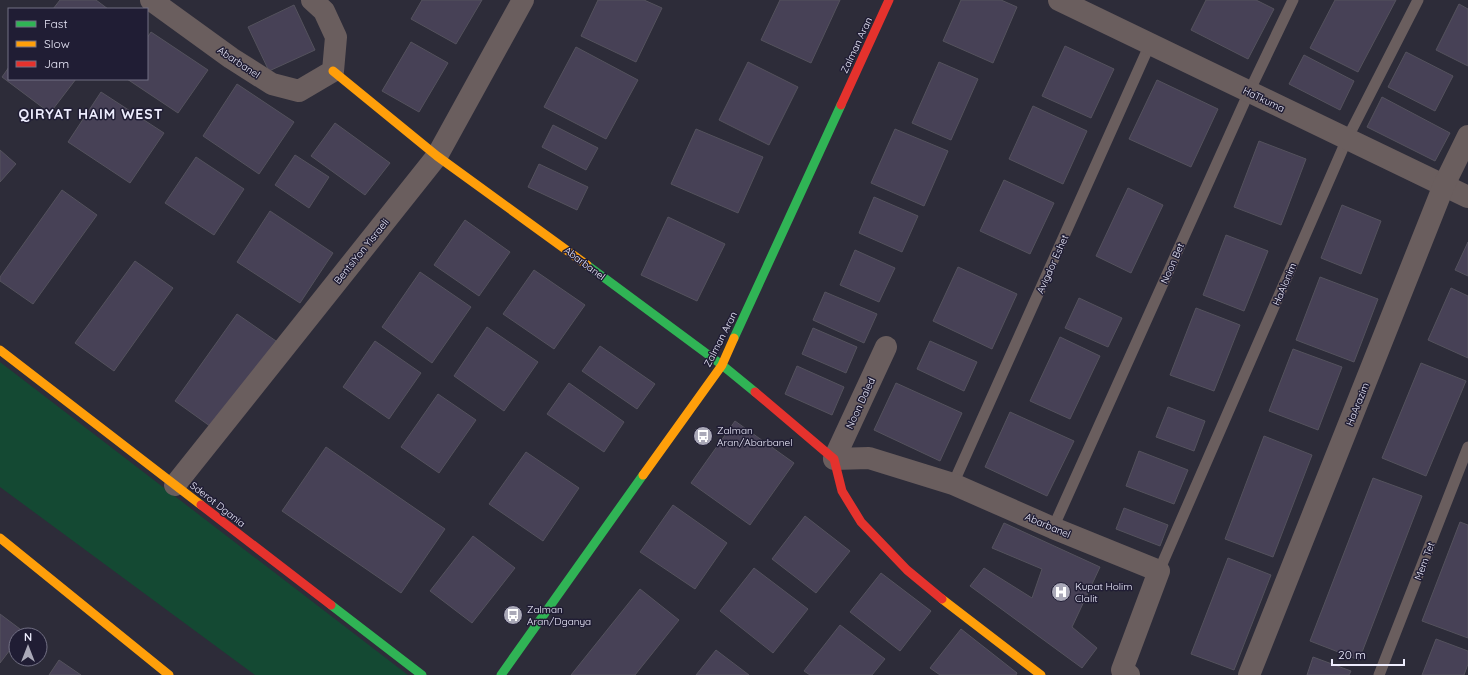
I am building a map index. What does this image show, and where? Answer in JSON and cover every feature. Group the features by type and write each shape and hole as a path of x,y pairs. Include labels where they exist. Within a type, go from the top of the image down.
{"street":[{"name":"Abarbanel","path":"152,0 231,58 272,84 299,91 333,71 437,156 722,365 834,459 869,458 953,484 1053,528 1160,571"},
{"path":"312,0 324,11 336,37 333,71"},
{"name":"BentsiYon Yisraeli","path":"175,485 437,156 523,0"},
{"name":"Zalman Aran","path":"501,675 722,365 889,0"},
{"name":"HaTkuma","path":"1059,0 1468,197"},
{"name":"HaArazim","path":"1249,675 1444,185 1468,136"},
{"name":"Noon Daled","path":"834,459 886,347"},
{"name":"Sderot Dgania","path":"0,350 422,675"},
{"path":"834,459 842,491 861,522 907,570 954,609 1041,675"},
{"path":"0,538 169,675"},
{"path":"1123,673 1160,571"}],"lane":[{"name":"Noon Bet","path":"1053,528 1249,92 1293,0"},
{"name":"HaAlonim","path":"1160,571 1347,139 1418,0"},
{"name":"Avigdor Eshet","path":"953,484 1150,44"},
{"name":"Mem Tet","path":"1379,675 1468,447"}],"green space":[{"path":"0,362 408,675 255,675 0,487"}],"building":[{"path":"60,0 96,0 107,8 54,8"},
{"path":"422,0 482,0 456,44 411,19"},
{"path":"598,0 644,0 662,8 636,62 581,36"},
{"path":"780,0 840,0 811,63 761,40"},
{"path":"961,0 1001,0 1017,7 993,63 943,41"},
{"path":"1206,0 1256,0 1274,9 1248,59 1191,30"},
{"path":"1335,0 1396,0 1358,72 1310,48"},
{"path":"1459,4 1468,9 1468,66 1436,50"},
{"path":"294,5 315,50 269,71 248,27"},
{"path":"151,32 208,70 178,113 128,80 148,80 148,36"},
{"path":"411,42 448,63 419,112 382,91"},
{"path":"1065,46 1114,69 1091,118 1042,96"},
{"path":"576,47 638,80 606,139 544,107"},
{"path":"1406,52 1453,76 1435,111 1388,87"},
{"path":"1304,55 1354,81 1340,110 1289,84"},
{"path":"748,62 798,87 769,145 719,120"},
{"path":"939,62 978,79 951,140 912,123"},
{"path":"8,68 8,80 75,80 50,113 2,77"},
{"path":"1157,80 1218,109 1191,167 1129,139"},
{"path":"237,84 294,122 259,174 203,136"},
{"path":"101,92 164,133 130,183 68,142"},
{"path":"1382,97 1450,133 1435,161 1367,127"},
{"path":"1033,106 1087,131 1063,184 1009,159"},
{"path":"335,123 390,163 365,195 311,156"},
{"path":"553,125 598,148 586,170 542,147"},
{"path":"696,129 763,157 738,213 671,184"},
{"path":"895,129 948,151 924,206 871,183"},
{"path":"1259,141 1306,159 1281,225 1234,207"},
{"path":"0,150 16,164 0,182"},
{"path":"295,155 329,177 309,208 275,185"},
{"path":"196,157 244,189 214,235 165,203"},
{"path":"539,164 588,187 577,210 528,187"},
{"path":"1004,180 1054,203 1030,254 980,231"},
{"path":"1128,188 1163,205 1131,273 1096,256"},
{"path":"62,190 97,215 33,304 0,281 0,277"},
{"path":"874,197 918,216 902,252 859,233"},
{"path":"1342,205 1381,221 1361,274 1321,258"},
{"path":"270,211 333,253 300,303 237,262"},
{"path":"668,217 725,244 697,301 641,275"},
{"path":"465,220 510,252 479,296 434,265"},
{"path":"1226,235 1268,251 1244,311 1203,295"},
{"path":"1468,242 1468,276 1455,270"},
{"path":"855,250 895,268 879,302 840,285"},
{"path":"135,261 173,288 114,371 75,343"},
{"path":"958,267 1017,294 992,349 933,321"},
{"path":"534,270 585,305 554,349 503,314"},
{"path":"420,272 471,307 432,363 382,327"},
{"path":"1320,277 1378,299 1354,362 1296,340"},
{"path":"1451,288 1468,296 1468,358 1428,340"},
{"path":"825,292 877,314 864,343 813,320"},
{"path":"1079,298 1122,318 1108,347 1065,328"},
{"path":"1196,308 1240,325 1214,391 1170,375"},
{"path":"237,314 276,341 214,429 175,401"},
{"path":"487,327 538,362 504,411 454,376"},
{"path":"813,328 857,347 846,373 802,354"},
{"path":"1060,337 1100,356 1070,419 1030,401"},
{"path":"375,341 421,373 389,419 343,387"},
{"path":"930,341 977,362 964,391 917,369"},
{"path":"600,346 655,384 637,409 582,371"},
{"path":"1293,349 1342,367 1318,430 1269,411"},
{"path":"1421,363 1466,381 1426,476 1382,458"},
{"path":"797,366 844,387 832,415 785,394"},
{"path":"569,383 624,422 604,452 547,414"},
{"path":"896,383 962,413 940,461 874,430"},
{"path":"438,394 476,420 439,473 401,447"},
{"path":"1168,407 1205,421 1194,451 1156,437"},
{"path":"1010,412 1074,441 1047,496 985,467"},
{"path":"735,421 794,463 750,525 691,483"},
{"path":"1264,436 1312,455 1273,557 1225,539"},
{"path":"326,447 445,529 401,593 282,511"},
{"path":"1139,451 1188,470 1174,504 1126,486"},
{"path":"526,452 579,488 543,541 489,504"},
{"path":"1373,478 1422,496 1359,660 1310,641"},
{"path":"673,505 727,543 695,589 640,552"},
{"path":"1124,508 1168,525 1160,546 1116,529"},
{"path":"805,516 850,551 816,593 772,559"},
{"path":"1460,522 1468,525 1468,638 1422,621"},
{"name":"Kupat Holim Clalit","path":"1004,523 1100,567 1072,627 1097,648 1082,668 970,586 984,568 1032,598 1042,569 992,548"},
{"path":"473,536 515,568 472,623 430,591"},
{"path":"1228,558 1271,575 1234,670 1191,654"},
{"path":"754,568 808,609 773,653 720,611"},
{"path":"881,573 931,611 900,651 850,612"},
{"path":"640,589 679,620 635,675 571,675"},
{"path":"0,614 17,627 8,627 8,652 0,663"},
{"path":"840,625 885,659 872,675 810,675 804,671"},
{"path":"961,629 1017,673 1016,675 940,675 930,668"},
{"path":"1436,639 1468,651 1468,664 1464,675 1422,675"},
{"path":"716,650 749,675 696,675"},
{"path":"1313,657 1351,671 1349,675 1307,675"},
{"path":"59,660 81,675 49,675"}],"traffic: fast":[{"path":"734,338 841,105"},
{"path":"587,265 722,365 755,392"},
{"path":"501,675 643,475"},
{"path":"331,605 422,675"}],"traffic: slow":[{"path":"333,71 437,156 587,265"},
{"path":"643,475 722,365 734,338"},
{"path":"0,350 201,505"},
{"path":"0,538 169,675"},
{"path":"942,599 1041,675"}],"traffic: jam":[{"path":"841,105 889,0"},
{"path":"755,392 834,459 842,491 861,522 907,570 942,599"},
{"path":"201,505 331,605"}],"place":[{"name":"Zalman Aran/Abarbanel","path":"703,436"},
{"name":"Kupat Holim Clalit","path":"1061,592"},
{"name":"Zalman Aran/Dganya","path":"513,615"}],"district":[{"name":"QIRYAT HAIM WEST","path":"91,114"}]}
